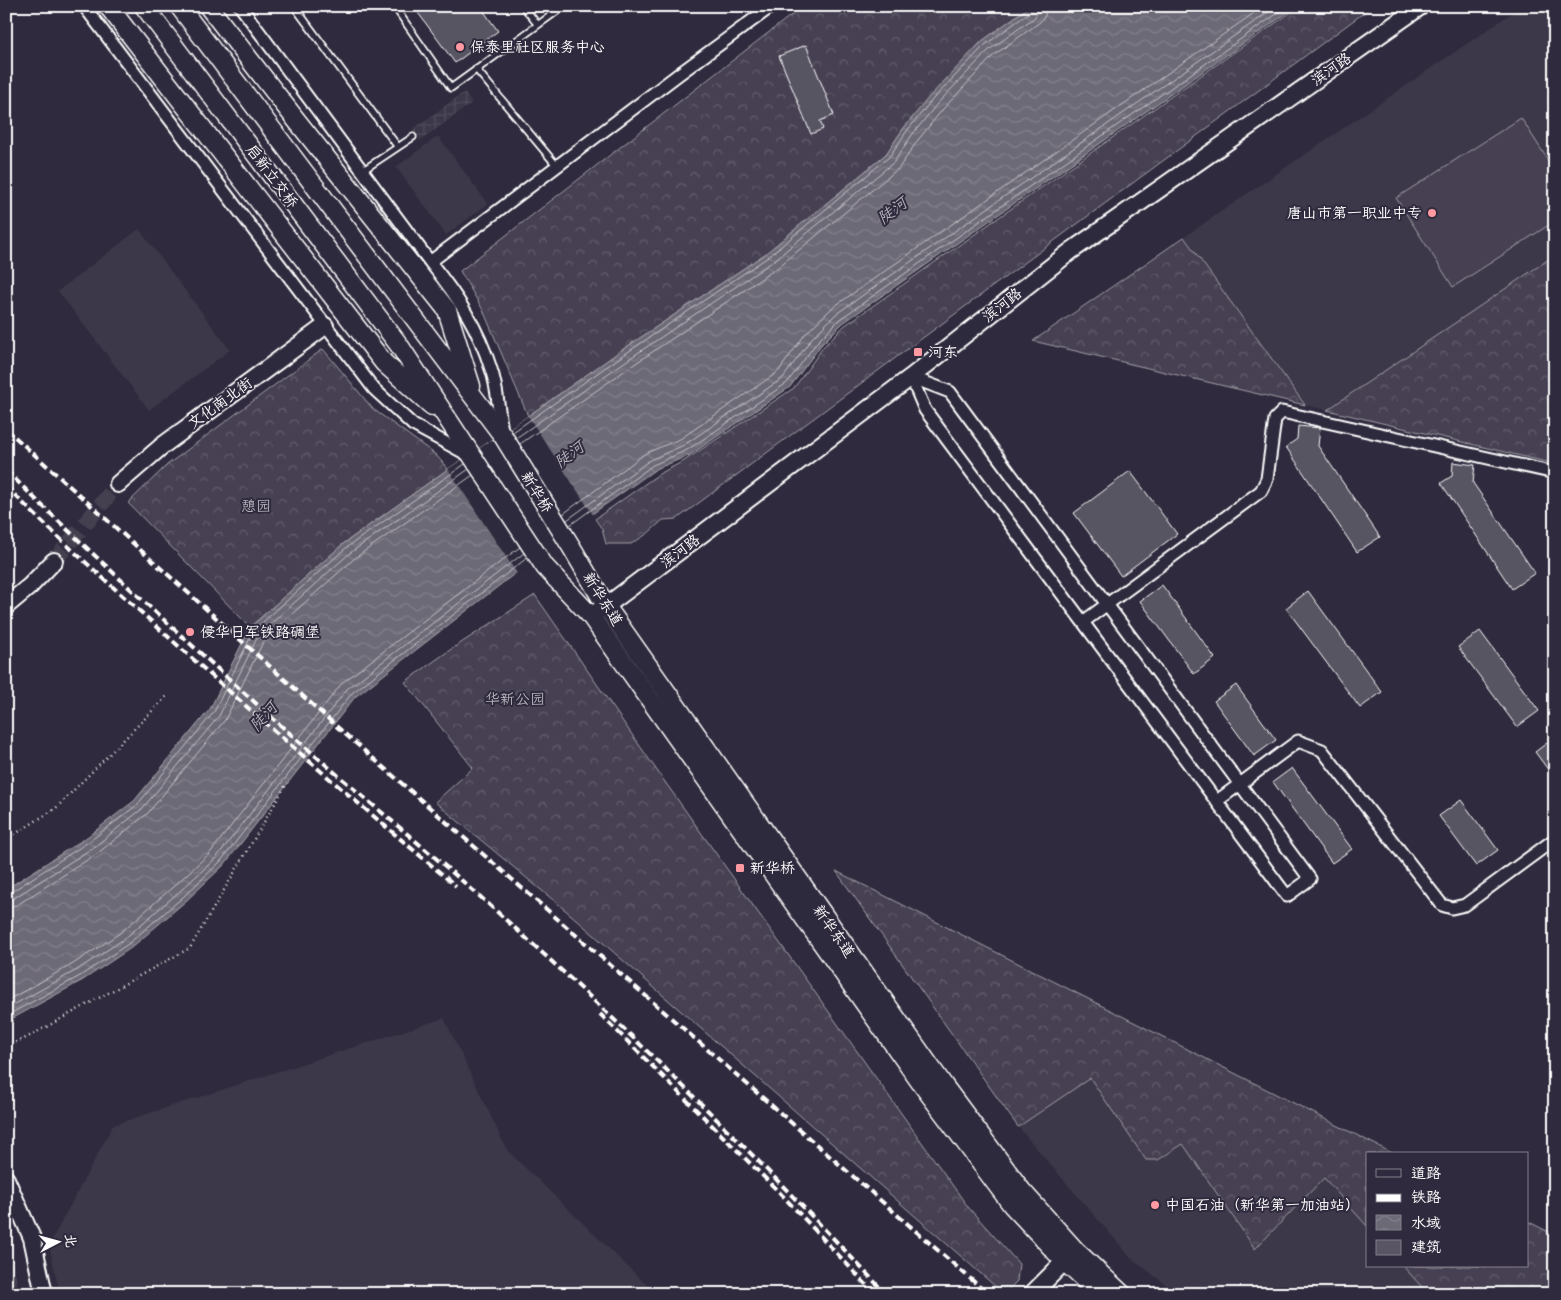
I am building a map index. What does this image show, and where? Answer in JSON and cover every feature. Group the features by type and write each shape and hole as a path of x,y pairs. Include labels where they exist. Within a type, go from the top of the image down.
{"main road":[{"name":"启新立交桥","path":"108,6 384,364 449,422"},
{"name":"启新立交桥","path":"144,6 399,345 449,422"},
{"name":"启新立交桥","path":"179,6 475,398"},
{"path":"208,6 447,310 475,398 503,436"},
{"name":"滨河路","path":"598,611 911,377 1071,251 1421,6"},
{"name":"文化南北街","path":"118,484 162,446 325,326"},
{"path":"449,422 473,458"},
{"name":"新华桥","path":"503,436 572,548"},
{"name":"新华东道","path":"473,458 545,567 598,611"},
{"name":"新华东道","path":"572,548 598,611 944,1086 1100,1294"},
{"path":"6,606 30,586 54,560"},
{"path":"6,1180 32,1238 44,1294"},
{"path":"1032,1294 1070,1256"},
{"name":"新华东道","path":"1070,1256 1122,1294"}],"street":[{"path":"84,6 374,389 413,425 473,458"},
{"path":"240,6 430,262 456,294 473,325 492,370 503,436"},
{"path":"430,262 772,6"},
{"path":"911,377 950,392 1310,879 1287,896 926,410 911,377"},
{"path":"1083,622 1262,491 1267,479 1275,419 1282,412 1555,473"},
{"path":"1217,801 1298,741 1322,750 1442,905 1452,908 1465,905 1555,839"}],"lane":[{"path":"294,6 398,147"},
{"path":"394,6 451,88 564,6"},
{"path":"523,6 538,25"},
{"path":"476,69 557,166"},
{"path":"362,171 413,137"}],"path":[{"path":"6,840 56,808 167,696"},
{"path":"6,1046 26,1038 190,948 287,783"}],"shaded area":[{"name":"唐山市第一职业中专","path":"1522,6 1555,6 1555,255 1327,410 1305,405 1184,237"},
{"path":"464,92 472,103 420,141 412,130"},
{"path":"438,136 488,204 446,235 396,167"},
{"path":"139,229 230,350 149,410 58,291"},
{"path":"444,1018 507,1150 656,1294 60,1294 49,1245 113,1125"},
{"name":"中国石油（新华第一加油站)","path":"1090,1078 1146,1160 1158,1160 1183,1144 1254,1249 1324,1177 1366,1225 1366,1268 1405,1268 1428,1294 1178,1294 1131,1258 1018,1127"},
{"path":"6,1234 20,1294 6,1294"}],"green space":[{"path":"803,6 1030,6 982,41 903,129 886,154 765,254 528,416 483,310 460,271"},
{"path":"1300,6 1373,6 677,519 663,520 647,534 631,544 606,544 602,529 595,519 659,474 684,461 794,388 824,346 844,326"},
{"path":"1521,118 1555,171 1555,221 1453,287 1396,198"},
{"path":"1184,237 1305,405 1033,341"},
{"path":"1555,255 1555,464 1327,410"},
{"name":"憩园","path":"323,349 373,409 436,455 448,469 343,544 250,627 128,503 167,465"},
{"name":"华新公园","path":"535,595 660,775 968,1207 1019,1264 1017,1281 1004,1294 570,914 435,802 473,768 405,682 447,652"},
{"path":"836,871 1390,1152 1366,1152 1366,1225 1324,1178 1255,1249 1183,1144 1158,1160 1146,1160 1090,1078 1018,1127"},
{"path":"1528,1222 1555,1235 1555,1294 1428,1294 1405,1268 1528,1268"}],"water":[{"name":"陡河","path":"1030,6 1297,6 843,323 821,345 790,387 690,455 656,469 592,514 355,697 224,865 187,900 131,948 83,980 6,1022 6,889 87,837 134,801 210,709 250,627 343,544 448,469 765,254 886,154 929,97 982,41"}],"pier":[{"path":"528,416 594,516 518,575 448,469"}],"building":[{"name":"保泰里社区服务中心","path":"413,6 480,6 498,31 455,63"},
{"path":"806,45 834,115 820,121 823,129 811,134 779,56"},
{"path":"1298,426 1320,428 1318,446 1380,537 1357,552 1286,447 1297,439"},
{"path":"1453,462 1475,465 1473,483 1535,573 1512,589 1441,483 1452,476"},
{"path":"1130,471 1177,534 1121,576 1074,513"},
{"path":"1162,585 1215,658 1194,674 1140,601"},
{"path":"1308,591 1382,692 1360,708 1286,608"},
{"path":"1480,631 1539,711 1517,727 1458,647"},
{"path":"1236,685 1276,740 1254,756 1214,701"},
{"path":"1555,737 1555,779 1535,752"},
{"path":"1292,768 1352,849 1332,863 1273,782"},
{"path":"1461,800 1498,850 1476,866 1439,816"}],"tunnel":[{"path":"54,561 118,484"}],"railway":[{"path":"6,429 344,733 988,1294"},
{"path":"6,470 96,557 234,683 318,758 483,899 556,965 653,1056 794,1197 886,1294"},
{"path":"6,486 78,556 228,690 456,886"},
{"path":"600,1014 781,1194 875,1294"}],"place":[{"name":"保泰里社区服务中心","path":"460,47"},
{"name":"唐山市第一职业中专","path":"1432,213"},
{"name":"河东","path":"918,352"},
{"name":"侵华日军铁路碉堡","path":"190,632"},
{"name":"新华桥","path":"740,868"},
{"name":"中国石油（新华第一加油站)","path":"1155,1205"}]}
